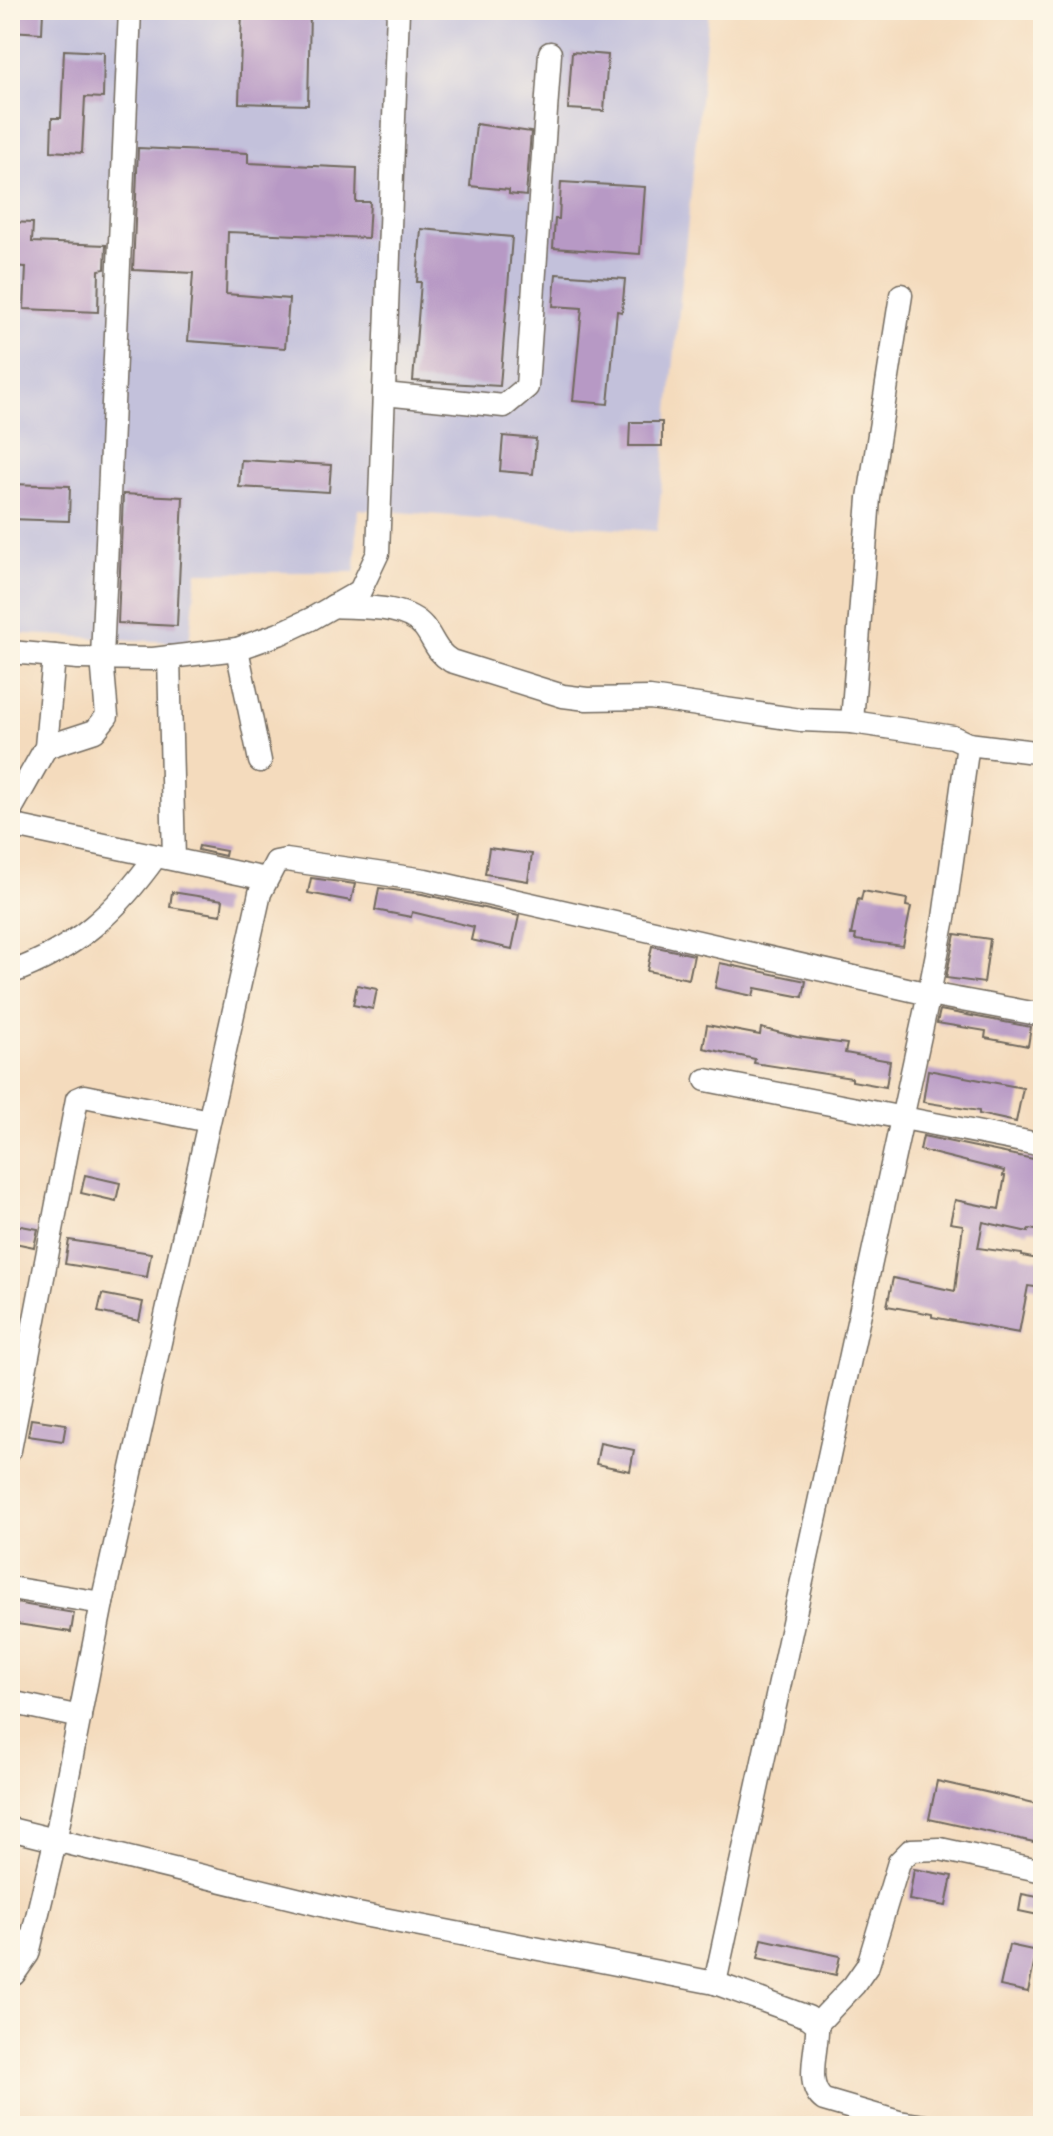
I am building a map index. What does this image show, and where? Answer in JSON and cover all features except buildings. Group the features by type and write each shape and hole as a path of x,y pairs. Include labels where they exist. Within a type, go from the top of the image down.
{"street":[{"path":"46,747 95,731 107,716 102,658 130,10"},
{"path":"10,652 102,658 169,657 237,649 279,634 360,591 378,553 398,10"},
{"path":"384,394 504,406 527,387 550,53"},
{"path":"852,722 869,498 901,295"},
{"path":"333,606 391,611 411,617 423,626 441,655 451,661 563,696 587,699 650,698 801,720 852,722 953,737 968,744 1043,753"},
{"path":"237,649 260,761"},
{"path":"54,656 46,747 11,812 165,857 266,879"},
{"path":"10,973 79,940 165,857 169,657"},
{"path":"715,1983 929,994 944,918 968,744"},
{"path":"10,1974 14,1974 28,1954 55,1842 102,1603 260,893 276,862 286,860 425,880 929,994 1043,1015"},
{"path":"706,1080 1043,1145"},
{"path":"10,1450 77,1099 84,1096 209,1121"},
{"path":"10,1588 102,1603"},
{"path":"10,1702 80,1717"},
{"path":"10,1829 358,1914 715,1983 808,2017 817,2024 819,2036 813,2083 818,2096 899,2122 925,2126"},
{"path":"817,2024 854,1985 868,1965 899,1862 911,1850 940,1849 1043,1871"}],"shaded area":[{"path":"10,10 709,10 657,531 358,509 355,572 197,572 189,643 10,633"}]}
